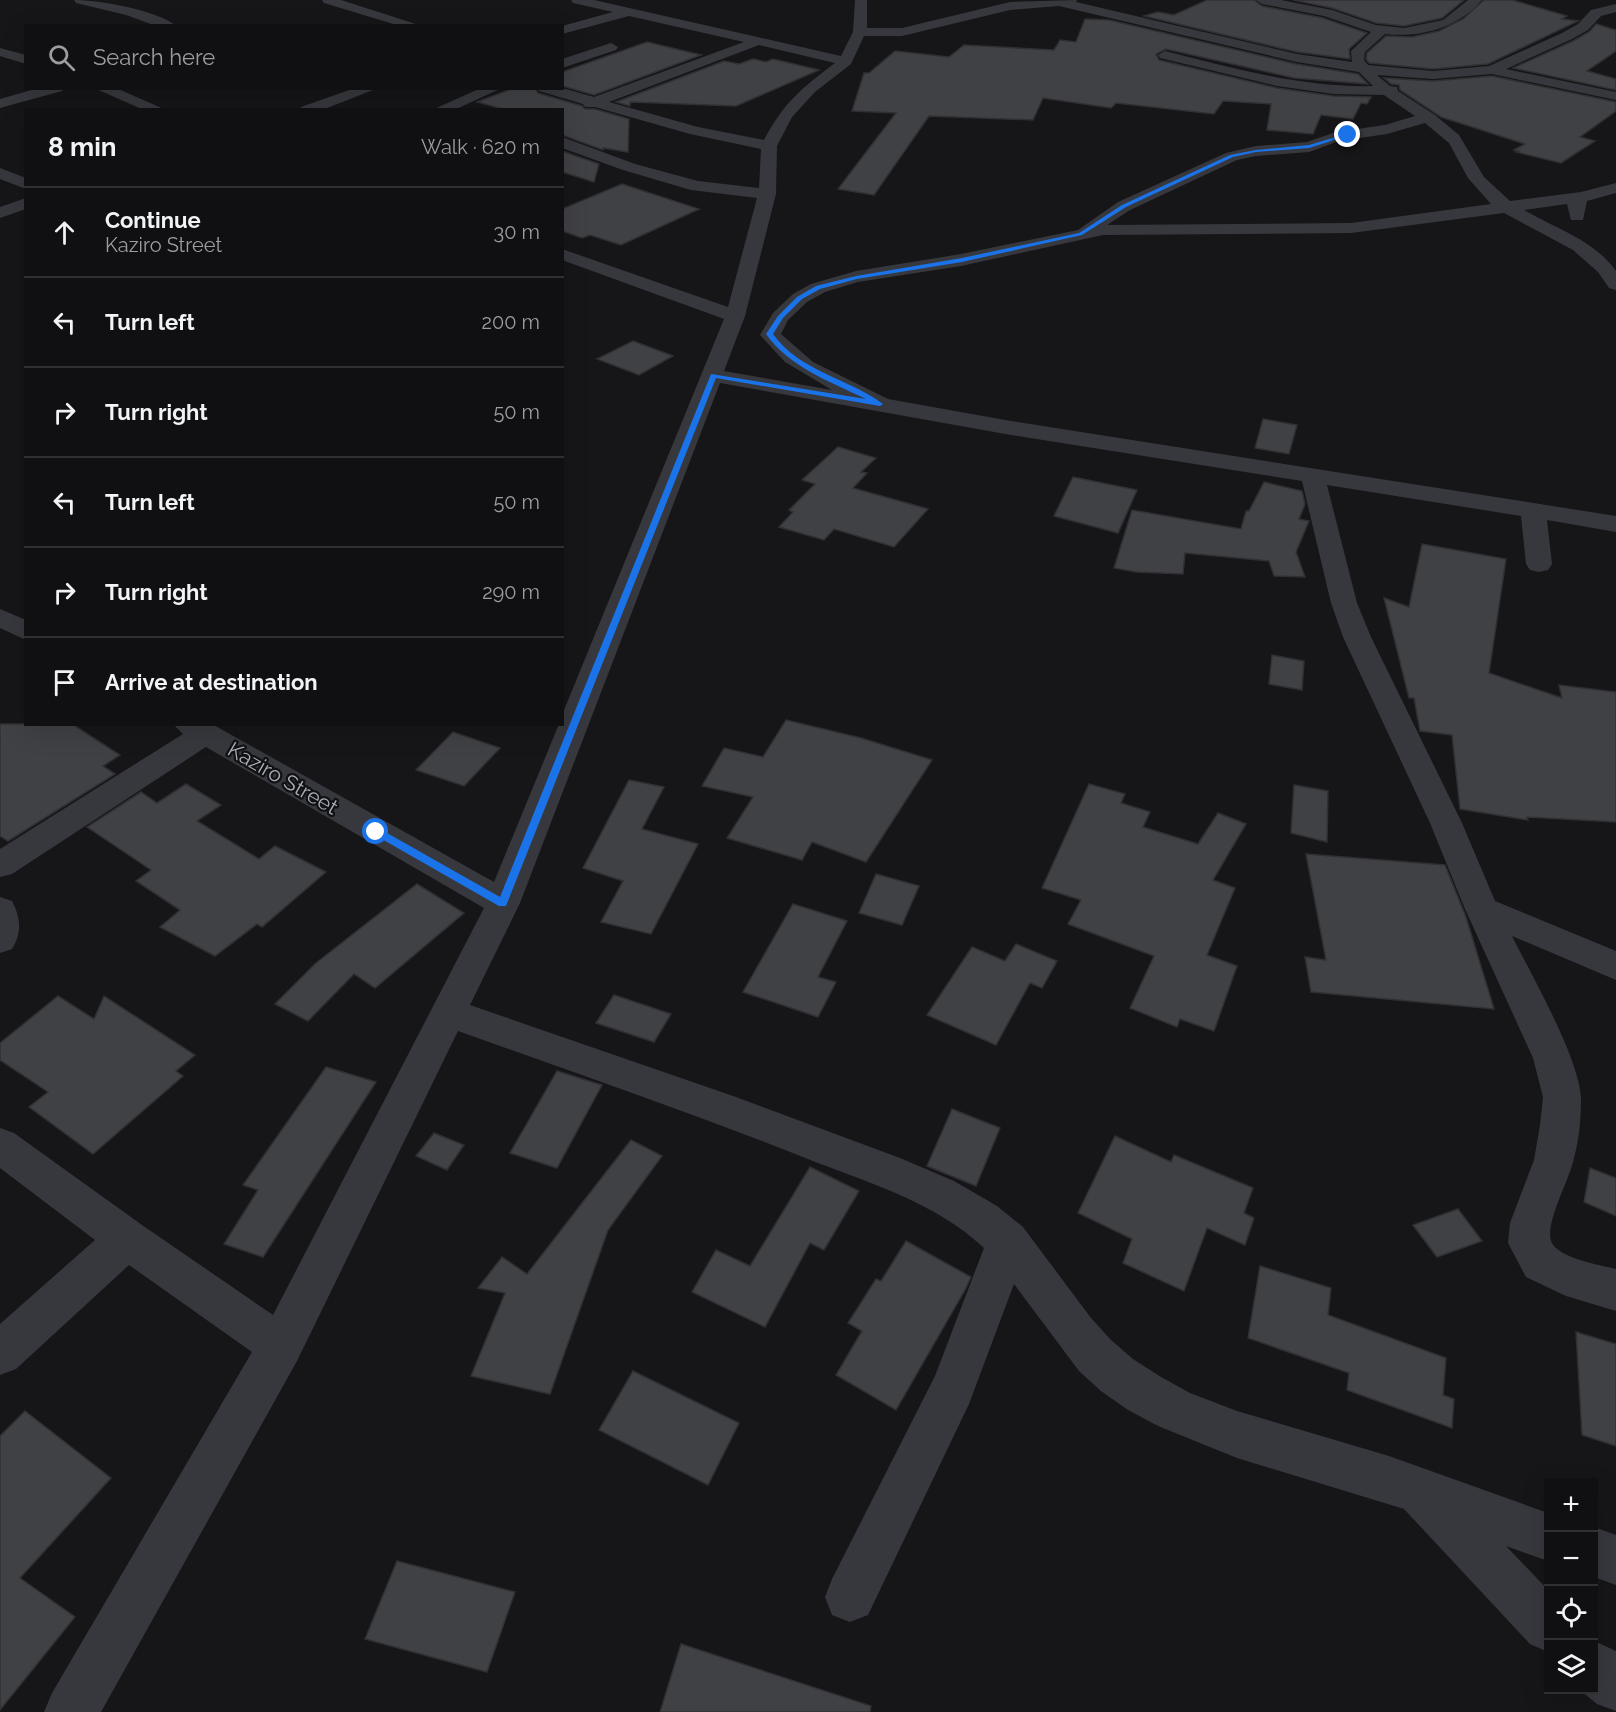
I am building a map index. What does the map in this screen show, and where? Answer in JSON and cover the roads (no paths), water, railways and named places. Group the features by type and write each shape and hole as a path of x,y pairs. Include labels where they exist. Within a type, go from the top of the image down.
{"street":[{"path":"80,0 104,6 128,6 166,24"},
{"path":"328,0 409,24"},
{"path":"578,0 846,61"},
{"path":"71,1712 281,1346 503,903 735,316 767,194 769,146 785,115 810,88 846,61 861,16 902,32 998,9 1079,0"},
{"path":"1262,0 1327,13 1382,30 1413,31 1448,23 1476,0"},
{"path":"1057,1 1247,47 1362,68 1438,74 1492,70 1616,96"},
{"path":"128,6 134,24"},
{"path":"1492,70 1567,36 1583,27 1596,13 1616,8"},
{"path":"564,29 627,12"},
{"path":"1382,30 1358,51 1357,60 1362,68 1385,90 1452,137 1466,164 1495,198 1508,208 1585,248 1605,267 1616,284"},
{"path":"573,110 756,42"},
{"path":"564,63 611,48"},
{"path":"0,52 24,59"},
{"path":"1165,55 1216,69 1270,80 1331,88 1385,90 1450,86 1451,84 1438,74"},
{"path":"0,104 50,90"},
{"path":"106,90 154,108"},
{"path":"312,108 365,90"},
{"path":"444,108 490,90"},
{"path":"551,90 696,130 769,146"},
{"path":"1080,234 1124,206 1232,156 1256,151 1309,147 1336,137 1396,127 1425,118"},
{"path":"564,143 629,167 697,186 767,194"},
{"path":"0,173 24,183"},
{"path":"880,404 820,374 780,349 770,334 780,317 800,298 818,288 856,277 962,260 1080,234 1125,228 1326,229 1508,208 1616,188"},
{"path":"1581,196 1576,204 1580,233 1585,248"},
{"path":"0,213 24,204"},
{"path":"564,255 735,316"},
{"path":"713,375 1011,428 1616,524"},
{"path":"1312,475 1344,603 1357,637 1446,823 1482,909 1552,1058 1562,1097 1560,1125 1554,1160 1531,1223 1529,1243 1541,1263 1566,1276 1616,1290"},
{"path":"1533,510 1539,564"},
{"path":"0,617 24,631"},
{"path":"0,865 197,729"},
{"name":"Kaziro Street","path":"197,729 503,903"},
{"path":"1482,909 1616,966"},
{"path":"0,910 3,926 0,940"},
{"path":"448,1012 738,1113 915,1183 959,1203 988,1222 1008,1241 1085,1343 1115,1374 1158,1402 1215,1426 1284,1450 1416,1489 1544,1536"},
{"path":"0,1145 127,1239 281,1346"},
{"path":"0,1353 127,1239"},
{"path":"850,1597 953,1388 1008,1241"},
{"path":"1416,1489 1544,1622"},
{"path":"1598,1554 1616,1560"},
{"path":"1598,1671 1616,1685"}]}
